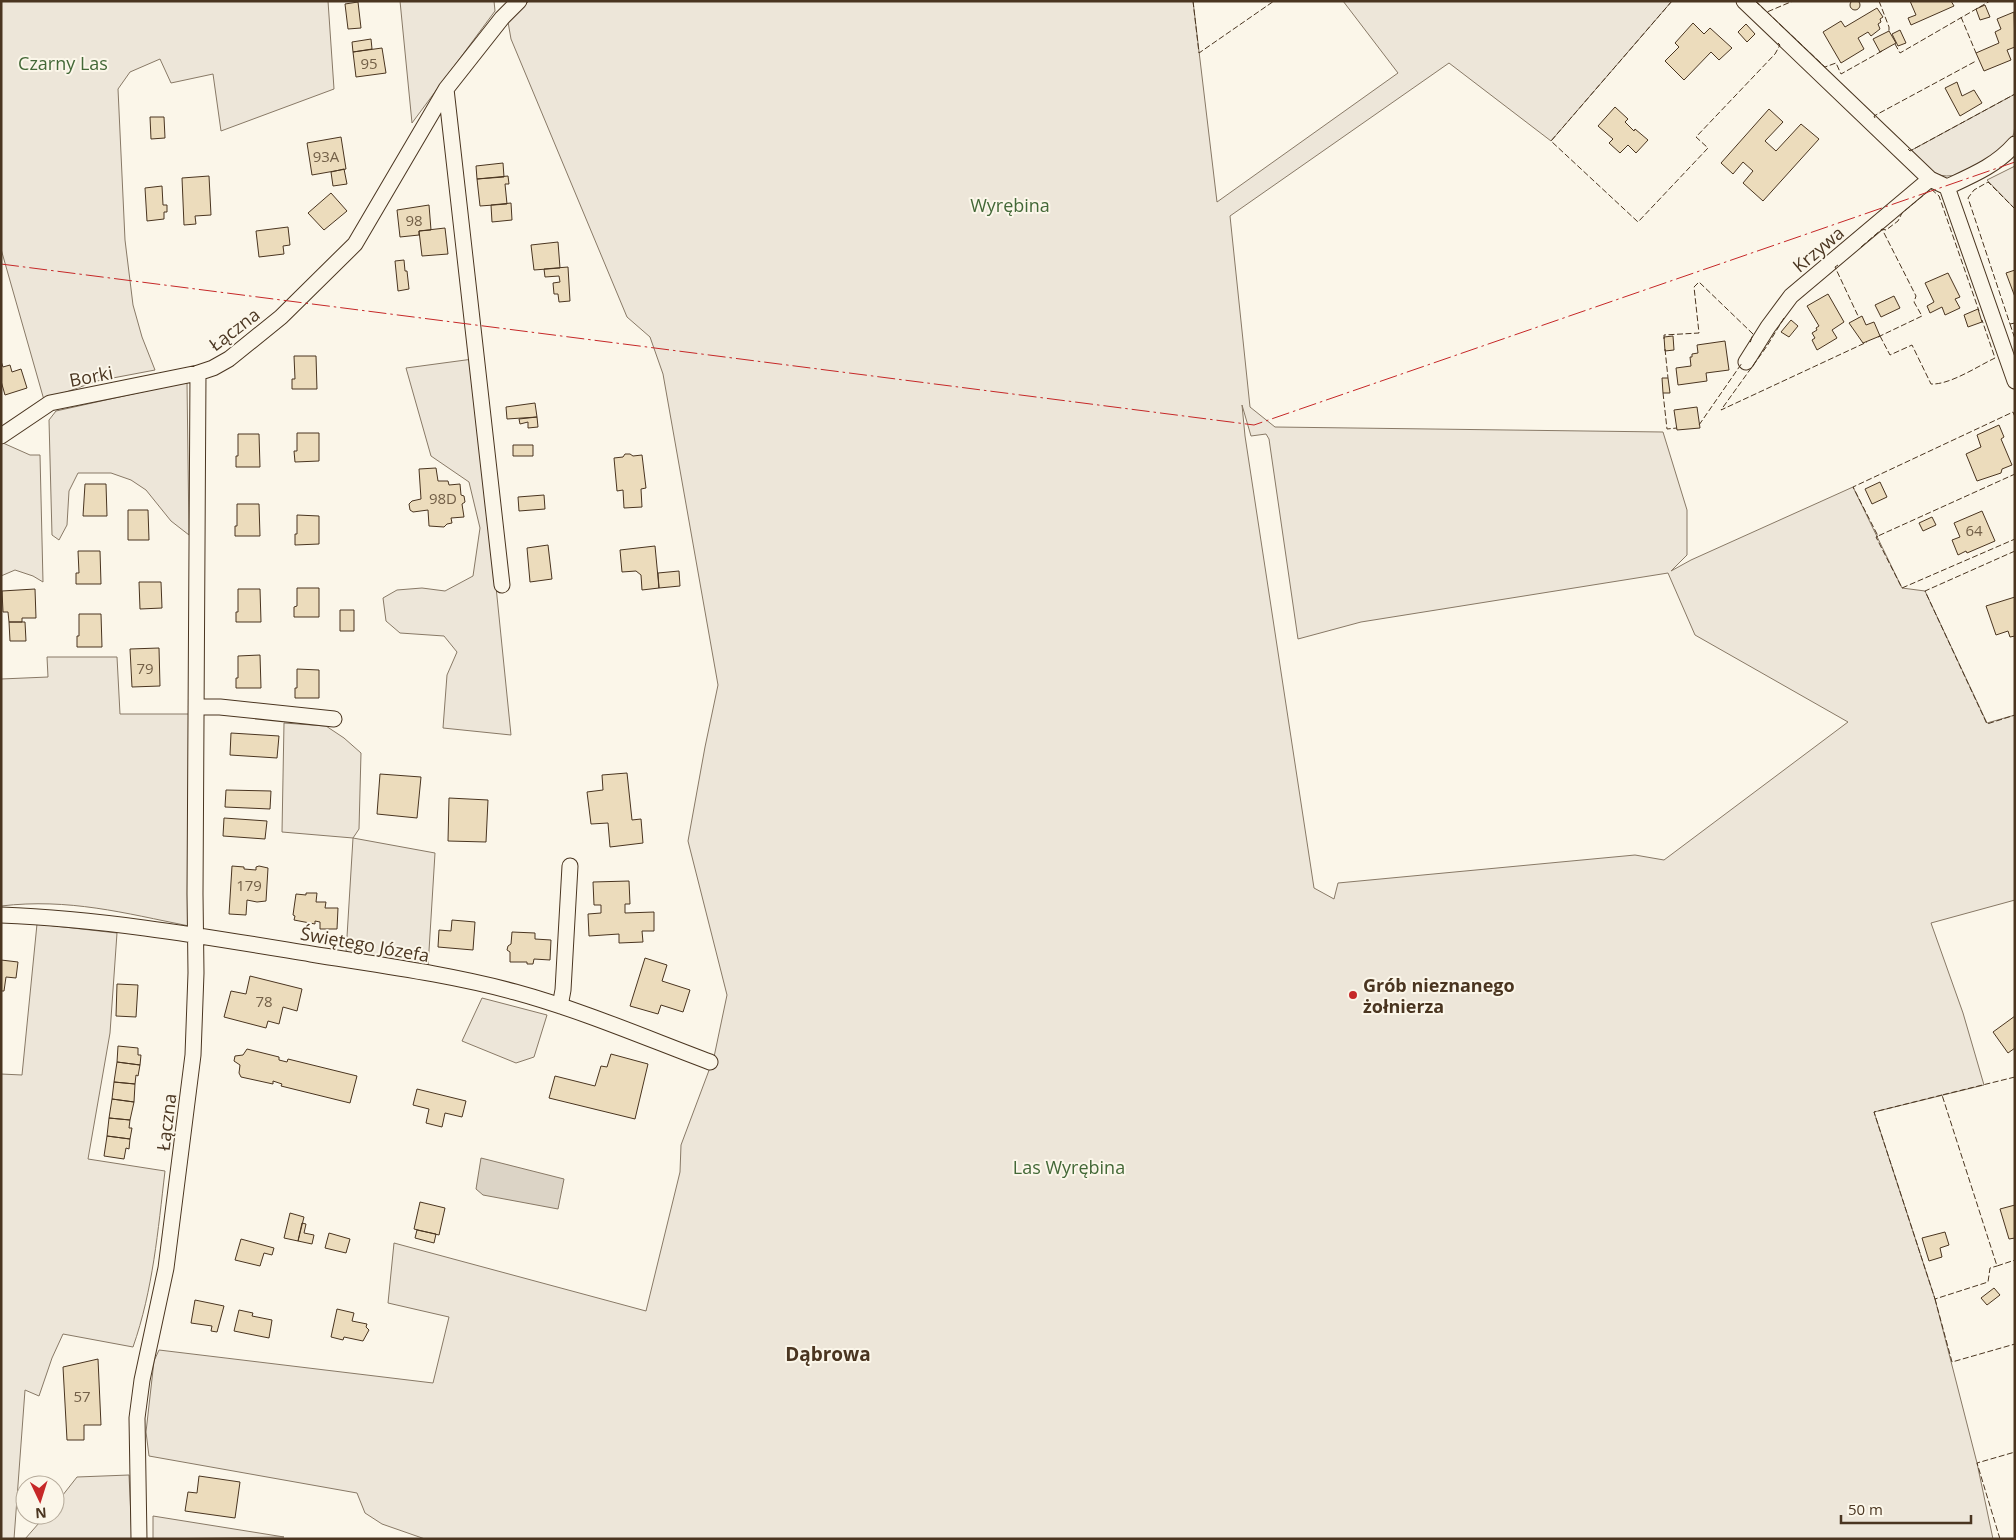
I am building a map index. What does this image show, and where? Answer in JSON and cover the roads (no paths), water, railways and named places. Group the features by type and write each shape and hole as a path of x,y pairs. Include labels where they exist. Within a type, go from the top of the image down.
{"street":[{"path":"500,1 502,18"},
{"name":"Łączna","path":"139,1539 137,1418 142,1380 166,1268 193,1055 196,973 198,373 213,368 229,359 281,317 354,244 446,89 502,18 519,1"},
{"path":"1744,1 1930,178 1948,187 2015,381"},
{"path":"446,89 502,585"},
{"path":"1948,187 1984,170 2007,154 2015,144"},
{"name":"Krzywa","path":"1746,362 1768,327 1791,296 1930,178"},
{"name":"Borki","path":"1,436 50,403 198,373"},
{"path":"196,707 220,707 334,719"},
{"path":"560,1006 563,990 570,866"},
{"name":"Świętego Józefa","path":"1,915 75,919 196,934 465,980 517,992 560,1006 710,1062"}],"place":[{"name":"Grób nieznanego żołnierza","path":"1353,995"}],"district":[{"name":"Dąbrowa","path":"828,1354"}],"park label":[{"name":"Czarny Las","path":"63,63"},
{"name":"Wyrębina","path":"1010,205"},
{"name":"Las Wyrębina","path":"1069,1167"}]}
